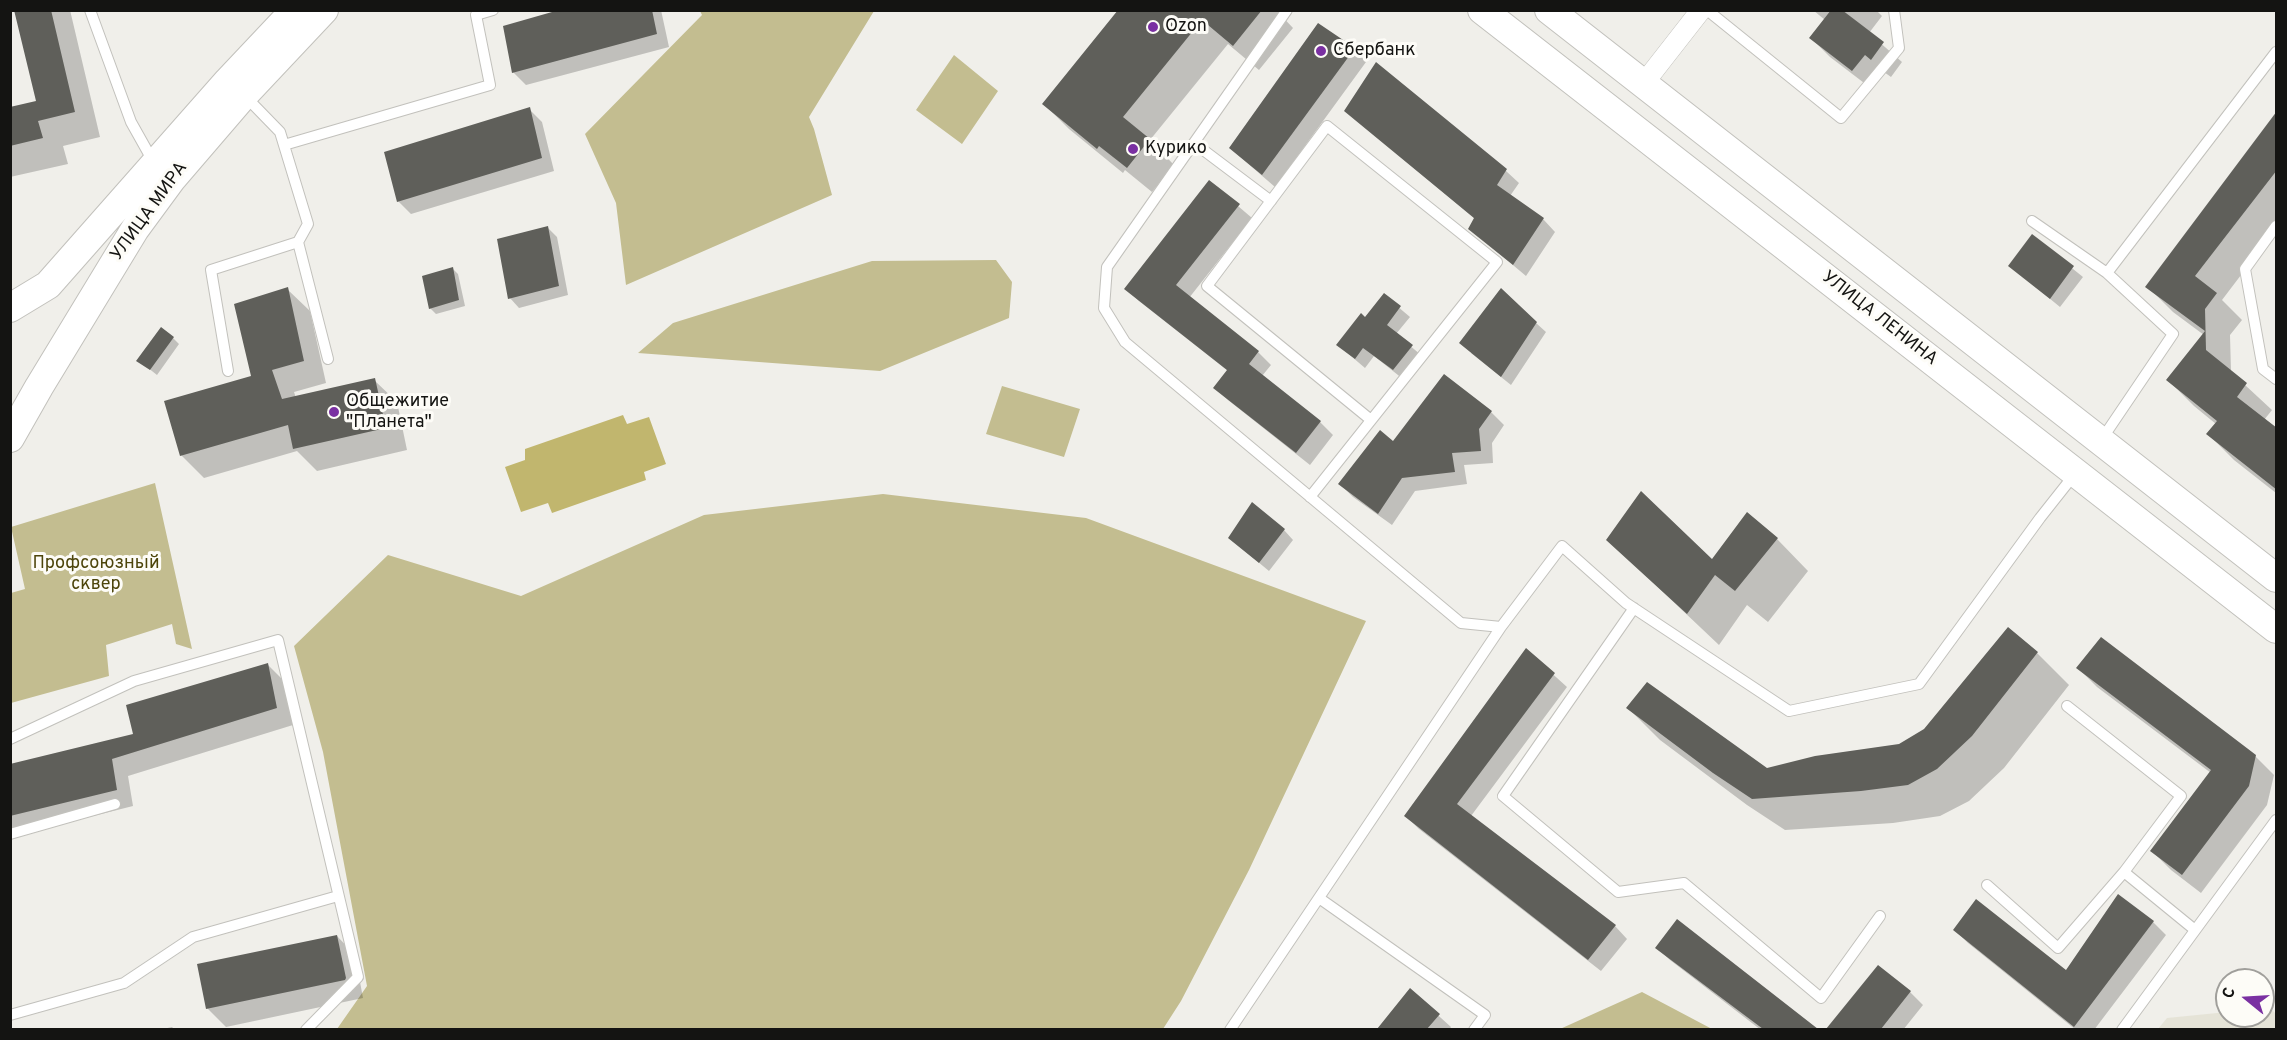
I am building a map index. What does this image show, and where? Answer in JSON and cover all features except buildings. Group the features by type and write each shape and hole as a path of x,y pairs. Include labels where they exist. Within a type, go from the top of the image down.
{"main road":[{"name":"УЛИЦА МИРА","path":"10,438 44,377 135,229 295,10"},
{"name":"УЛИЦА МИРА","path":"10,308 48,285 154,164 324,10"},
{"name":"УЛИЦА ЛЕНИНА","path":"1482,10 2277,629"},
{"path":"1549,10 2277,578"},
{"path":"1619,118 1644,83"},
{"path":"2077,472 2100,442"}],"street":[{"path":"1644,83 1701,10"}],"lane":[{"path":"90,10 131,122 154,164"},
{"path":"284,145 490,85 476,15 493,10"},
{"path":"1287,10 1107,267 1104,308 1125,342 1461,623 1501,627"},
{"path":"1707,10 1841,118 1899,48 1894,10"},
{"path":"2107,273 2277,52"},
{"path":"228,371 211,270 298,242 308,224 280,132 236,88"},
{"path":"1310,496 1371,420 1497,262 1327,126 1208,286 1371,420"},
{"path":"1194,143 1271,201"},
{"path":"2032,221 2107,273 2173,334 2100,442"},
{"path":"2277,226 2245,269 2263,369 2277,379"},
{"path":"298,242 328,359"},
{"path":"1230,1029 1501,627 1562,546 1634,608 1789,711 1920,684 2040,518 2077,472"},
{"path":"1634,608 1503,796 1618,892 1684,883 1821,998 1880,916"},
{"path":"10,739 134,681 278,640 358,977 306,1029"},
{"path":"1987,885 2058,948 2124,872 2181,796 2067,706"},
{"path":"10,834 115,804"},
{"path":"2122,1029 2277,820"},
{"path":"2124,872 2195,930"},
{"path":"10,1015 124,983 193,937 338,896"},
{"path":"1319,897 1485,1015 1474,1029"}],"shaded area":[{"path":"623,415 627,424 649,417 666,464 644,472 646,480 552,513 548,503 521,512 505,467 525,460 525,449"},
{"path":"2215,1013 2215,1028 2275,1028 2275,1013 2276,1029 2158,1029 2167,1018"}],"green space":[{"path":"700,11 874,11 809,117 832,195 626,285 616,203 585,134 702,15"},
{"path":"954,55 998,91 962,144 916,110"},
{"path":"996,260 1012,282 1009,318 880,371 638,353 673,323 872,261"},
{"path":"1002,386 1080,409 1064,457 986,434"},
{"name":"Профсоюзный сквер","path":"155,483 192,649 176,644 172,624 106,645 109,676 11,703 11,593 25,589 11,527"},
{"path":"883,494 1086,518 1366,621 1249,870 1181,1001 1163,1029 337,1029 367,986 323,752 294,646 388,555 521,596 704,515"},
{"path":"1642,992 1712,1029 1560,1029"}],"place":[{"name":"Ozon","path":"1153,27"},
{"name":"Сбербанк","path":"1321,51"},
{"name":"Курико","path":"1133,149"},
{"name":"Общежитие \"Планета\"","path":"334,412"}]}
